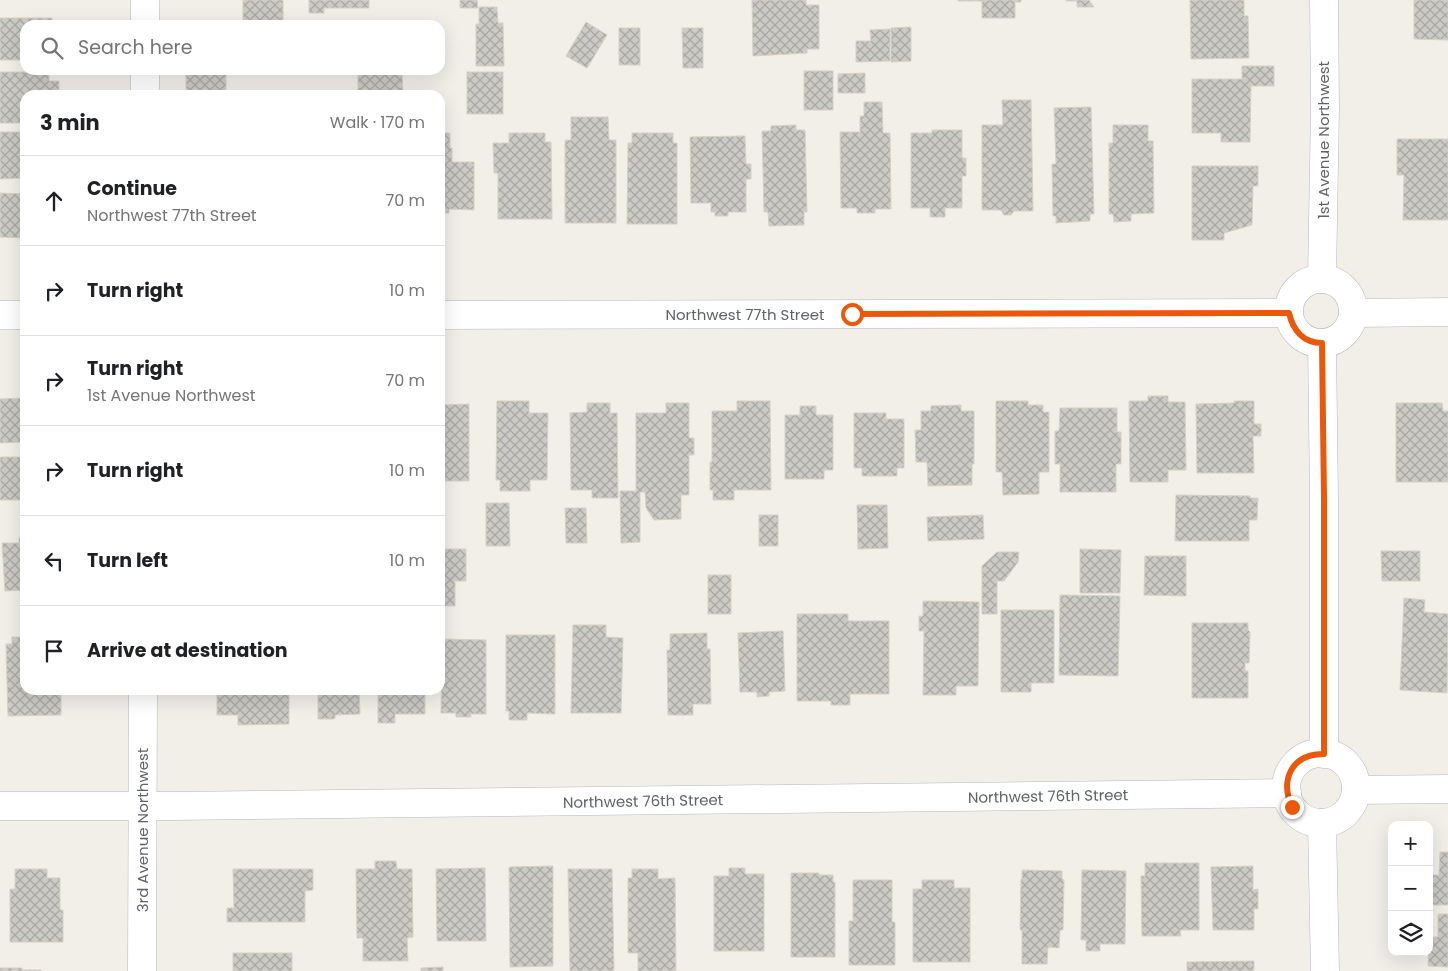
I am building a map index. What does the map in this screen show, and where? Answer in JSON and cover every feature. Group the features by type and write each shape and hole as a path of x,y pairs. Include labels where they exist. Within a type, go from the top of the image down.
{"street":[{"path":"145,0 145,20"},
{"name":"1st Avenue Northwest","path":"1322,279 1324,0"},
{"path":"145,75 145,90"},
{"path":"1322,279 1332,281 1341,286 1348,294 1353,313 1351,324 1337,339 1316,343 1306,339 1297,332 1291,323 1289,313 1290,302 1295,292 1308,283 1322,279"},
{"path":"1353,313 1448,312"},
{"name":"Northwest 77th Street","path":"445,315 1289,313"},
{"path":"0,315 20,315"},
{"path":"1322,343 1324,754"},
{"name":"3rd Avenue Northwest","path":"142,971 143,695"},
{"path":"1324,754 1337,758 1346,764 1353,773 1356,790 1351,806 1344,814 1334,821 1322,823 1300,816 1292,807 1286,785 1296,763 1305,757 1324,754"},
{"path":"1356,790 1448,789"},
{"name":"Northwest 76th Street","path":"0,806 1287,793"},
{"path":"1322,823 1325,971"}],"building":[{"path":"243,0 283,0 283,20 243,20"},
{"path":"309,0 369,0 369,8 324,8 324,13 309,13"},
{"path":"460,0 477,0 478,8 460,8"},
{"path":"752,0 806,0 806,5 819,5 819,49 807,49 807,53 753,56"},
{"path":"958,0 1021,0 1021,2 1015,2 1015,18 982,18 982,1"},
{"path":"1066,0 1089,0 1094,7 1077,7 1077,1"},
{"path":"1190,0 1244,0 1244,16 1248,16 1249,58 1191,59"},
{"path":"1414,0 1448,0 1448,40 1414,39"},
{"path":"479,7 497,7 498,23 503,23 504,66 476,66 476,24 479,24"},
{"path":"0,18 52,18 52,20 20,20 20,60 0,60"},
{"path":"586,22 607,35 587,68 566,56"},
{"path":"911,27 911,61 891,62 891,28"},
{"path":"619,28 640,28 640,65 619,65"},
{"path":"682,28 703,28 703,68 683,68"},
{"path":"890,29 890,61 856,62 856,41 871,41 870,30"},
{"path":"1242,66 1274,66 1274,86 1251,86 1250,142 1221,142 1221,133 1192,133 1192,79 1242,79"},
{"path":"804,71 833,71 833,110 804,110"},
{"path":"0,72 20,72 20,75 49,75 49,81 59,81 59,90 20,90 20,123 0,123"},
{"path":"467,72 503,72 503,114 467,114"},
{"path":"865,73 865,93 838,93 838,74"},
{"path":"186,75 226,75 226,90 186,90"},
{"path":"358,75 402,75 403,90 358,90"},
{"path":"1002,100 1031,100 1033,211 1014,211 1011,215 1004,215 1001,210 982,210 982,125 1003,125"},
{"path":"864,102 882,102 883,133 890,133 891,209 875,209 875,213 857,213 857,208 841,208 840,132 860,132 860,116 864,116"},
{"path":"1091,107 1094,214 1090,214 1090,221 1056,223 1056,216 1053,216 1052,164 1056,164 1054,108"},
{"path":"571,117 608,117 609,140 616,140 616,223 565,223 565,140 571,140"},
{"path":"796,125 796,130 805,130 807,212 804,212 804,225 769,226 768,212 764,212 762,131 771,131 771,126"},
{"path":"1113,125 1148,125 1148,141 1153,141 1154,213 1131,214 1131,221 1114,222 1113,214 1109,214 1109,143 1113,143"},
{"path":"932,130 962,130 962,158 966,158 966,176 962,176 962,208 945,208 945,217 930,217 930,208 911,208 911,133 932,133"},
{"path":"0,132 20,132 20,178 0,179"},
{"path":"445,133 450,133 452,162 474,162 474,210 449,209 449,213 445,213"},
{"path":"509,133 545,133 545,142 551,142 552,219 498,219 498,173 494,173 493,143 509,143"},
{"path":"632,133 673,133 673,143 677,143 677,224 627,224 628,143 632,143"},
{"path":"745,136 746,164 751,164 751,179 746,179 746,212 728,212 728,216 715,216 715,212 711,212 711,203 691,203 690,137"},
{"path":"1397,139 1448,139 1448,220 1403,220 1404,175 1397,175"},
{"path":"1192,166 1258,166 1258,186 1253,186 1252,225 1224,233 1224,240 1192,240"},
{"path":"0,193 20,194 20,238 0,237"},
{"path":"1148,396 1168,396 1168,402 1185,402 1186,470 1168,470 1168,482 1130,482 1129,401 1148,401"},
{"path":"20,398 20,442 0,443 0,399"},
{"path":"497,401 529,401 529,413 548,413 547,480 530,480 530,491 500,491 500,480 496,480"},
{"path":"737,401 770,401 771,490 734,490 734,500 713,500 713,490 710,490 712,411 737,411"},
{"path":"996,401 1028,401 1028,405 1043,405 1043,412 1049,412 1049,472 1039,472 1039,494 1003,495 1002,472 996,472"},
{"path":"1234,401 1254,401 1254,424 1261,424 1261,436 1253,436 1254,473 1197,473 1196,404 1234,403"},
{"path":"587,403 610,403 610,413 617,413 618,498 592,498 592,490 571,490 570,413 587,412"},
{"path":"666,403 689,403 689,438 694,438 694,455 689,455 689,495 681,495 681,519 654,520 646,508 645,492 640,492 640,542 621,543 620,491 636,491 636,413 666,413"},
{"path":"1396,403 1442,403 1443,411 1448,411 1448,482 1396,482"},
{"path":"469,404 469,481 445,481 445,405"},
{"path":"961,405 961,411 974,411 972,485 928,486 927,462 916,462 915,430 921,430 921,411 931,411 931,406"},
{"path":"800,406 816,406 816,415 833,415 833,470 824,470 824,479 785,479 785,415 800,415"},
{"path":"1060,408 1117,408 1117,432 1121,432 1121,464 1116,464 1116,492 1060,492 1060,464 1055,464 1055,431 1059,431"},
{"path":"854,413 886,413 886,419 904,419 904,468 897,468 897,476 862,476 862,468 854,468"},
{"path":"0,457 20,457 20,500 0,500"},
{"path":"1176,495 1250,496 1250,498 1258,498 1257,520 1249,520 1249,541 1175,541"},
{"path":"486,503 509,503 510,546 486,546"},
{"path":"857,505 887,505 888,548 858,549"},
{"path":"565,508 586,508 587,543 566,543"},
{"path":"759,515 778,515 778,546 759,546"},
{"path":"983,515 984,539 928,541 927,517"},
{"path":"20,538 20,590 5,591 2,543 19,543"},
{"path":"445,549 466,549 466,581 455,581 455,606 445,606"},
{"path":"1080,549 1121,550 1120,593 1080,593"},
{"path":"1381,551 1420,551 1420,581 1382,581"},
{"path":"997,552 1019,552 1018,562 1004,581 997,581 997,614 982,614 982,566"},
{"path":"1145,556 1186,556 1186,596 1144,595"},
{"path":"708,575 731,575 731,614 708,614"},
{"path":"1060,595 1120,596 1118,676 1059,675"},
{"path":"1404,598 1425,600 1424,612 1448,614 1447,693 1400,690"},
{"path":"923,601 979,602 978,686 956,686 956,695 923,695 924,631 919,631 919,616 923,616"},
{"path":"1001,610 1054,610 1054,683 1031,683 1031,692 1001,692"},
{"path":"797,614 848,614 848,621 889,621 889,694 850,694 850,705 831,705 831,701 797,701"},
{"path":"1192,623 1248,623 1248,630 1250,632 1249,663 1245,663 1245,671 1248,671 1248,698 1192,698"},
{"path":"573,625 606,625 606,637 623,638 621,713 571,713"},
{"path":"783,631 785,691 769,692 769,696 757,697 757,692 740,692 738,633"},
{"path":"707,633 707,649 710,649 711,704 693,704 693,715 668,715 667,650 670,650 670,634"},
{"path":"506,635 555,635 555,714 527,713 527,720 509,720 509,711 506,711"},
{"path":"12,637 20,637 20,695 61,695 61,715 8,716 6,644 12,644"},
{"path":"445,639 486,640 486,714 456,717 456,713 441,713 441,695 445,695"},
{"path":"217,695 289,695 289,724 238,725 238,715 217,715"},
{"path":"318,695 359,695 360,714 335,715 335,719 318,719"},
{"path":"378,695 425,695 425,714 395,714 395,723 378,723"},
{"path":"1440,852 1448,852 1448,905 1433,905 1433,875 1439,875"},
{"path":"375,861 396,861 397,869 412,869 413,937 407,938 408,961 363,961 363,938 357,938 356,869 375,869"},
{"path":"1145,863 1199,863 1199,930 1180,930 1181,936 1142,936 1141,876 1145,876"},
{"path":"553,866 553,966 510,967 509,867"},
{"path":"1253,866 1253,890 1258,889 1258,909 1254,909 1254,930 1213,930 1211,867"},
{"path":"485,868 486,941 437,941 436,869"},
{"path":"729,868 745,868 745,874 764,874 764,951 714,951 714,876 729,876"},
{"path":"15,869 47,869 47,878 60,878 63,942 10,942 10,889 15,889"},
{"path":"233,869 313,869 313,890 305,891 305,922 227,922 227,908 234,908"},
{"path":"568,869 612,869 614,971 570,971"},
{"path":"632,869 658,869 658,879 675,878 676,971 638,971 638,953 628,953 628,878 632,878"},
{"path":"1022,870 1062,871 1062,879 1064,880 1063,930 1060,930 1059,948 1048,947 1047,964 1022,964 1022,930 1020,930"},
{"path":"1082,870 1126,871 1125,944 1100,944 1100,951 1086,951 1086,940 1081,940"},
{"path":"791,873 833,875 833,882 835,882 835,957 791,957"},
{"path":"853,880 892,880 892,922 895,922 895,965 849,965 849,921 853,921"},
{"path":"922,880 954,880 954,888 970,888 970,962 913,962 913,889 922,889"},
{"path":"1438,914 1448,914 1448,967 1428,966 1428,956 1433,956 1433,937 1438,937"},
{"path":"233,953 292,953 292,971 233,971"},
{"path":"1254,961 1254,971 1187,971 1187,962"},
{"path":"443,967 443,971 421,971 421,968"},
{"path":"0,968 22,968 22,970 41,971 0,971"}],"route":[{"path":"852,314 1289,313 1291,323 1297,332 1306,339 1322,343 1324,754 1305,757 1296,763 1286,785 1287,796 1292,807"}]}
